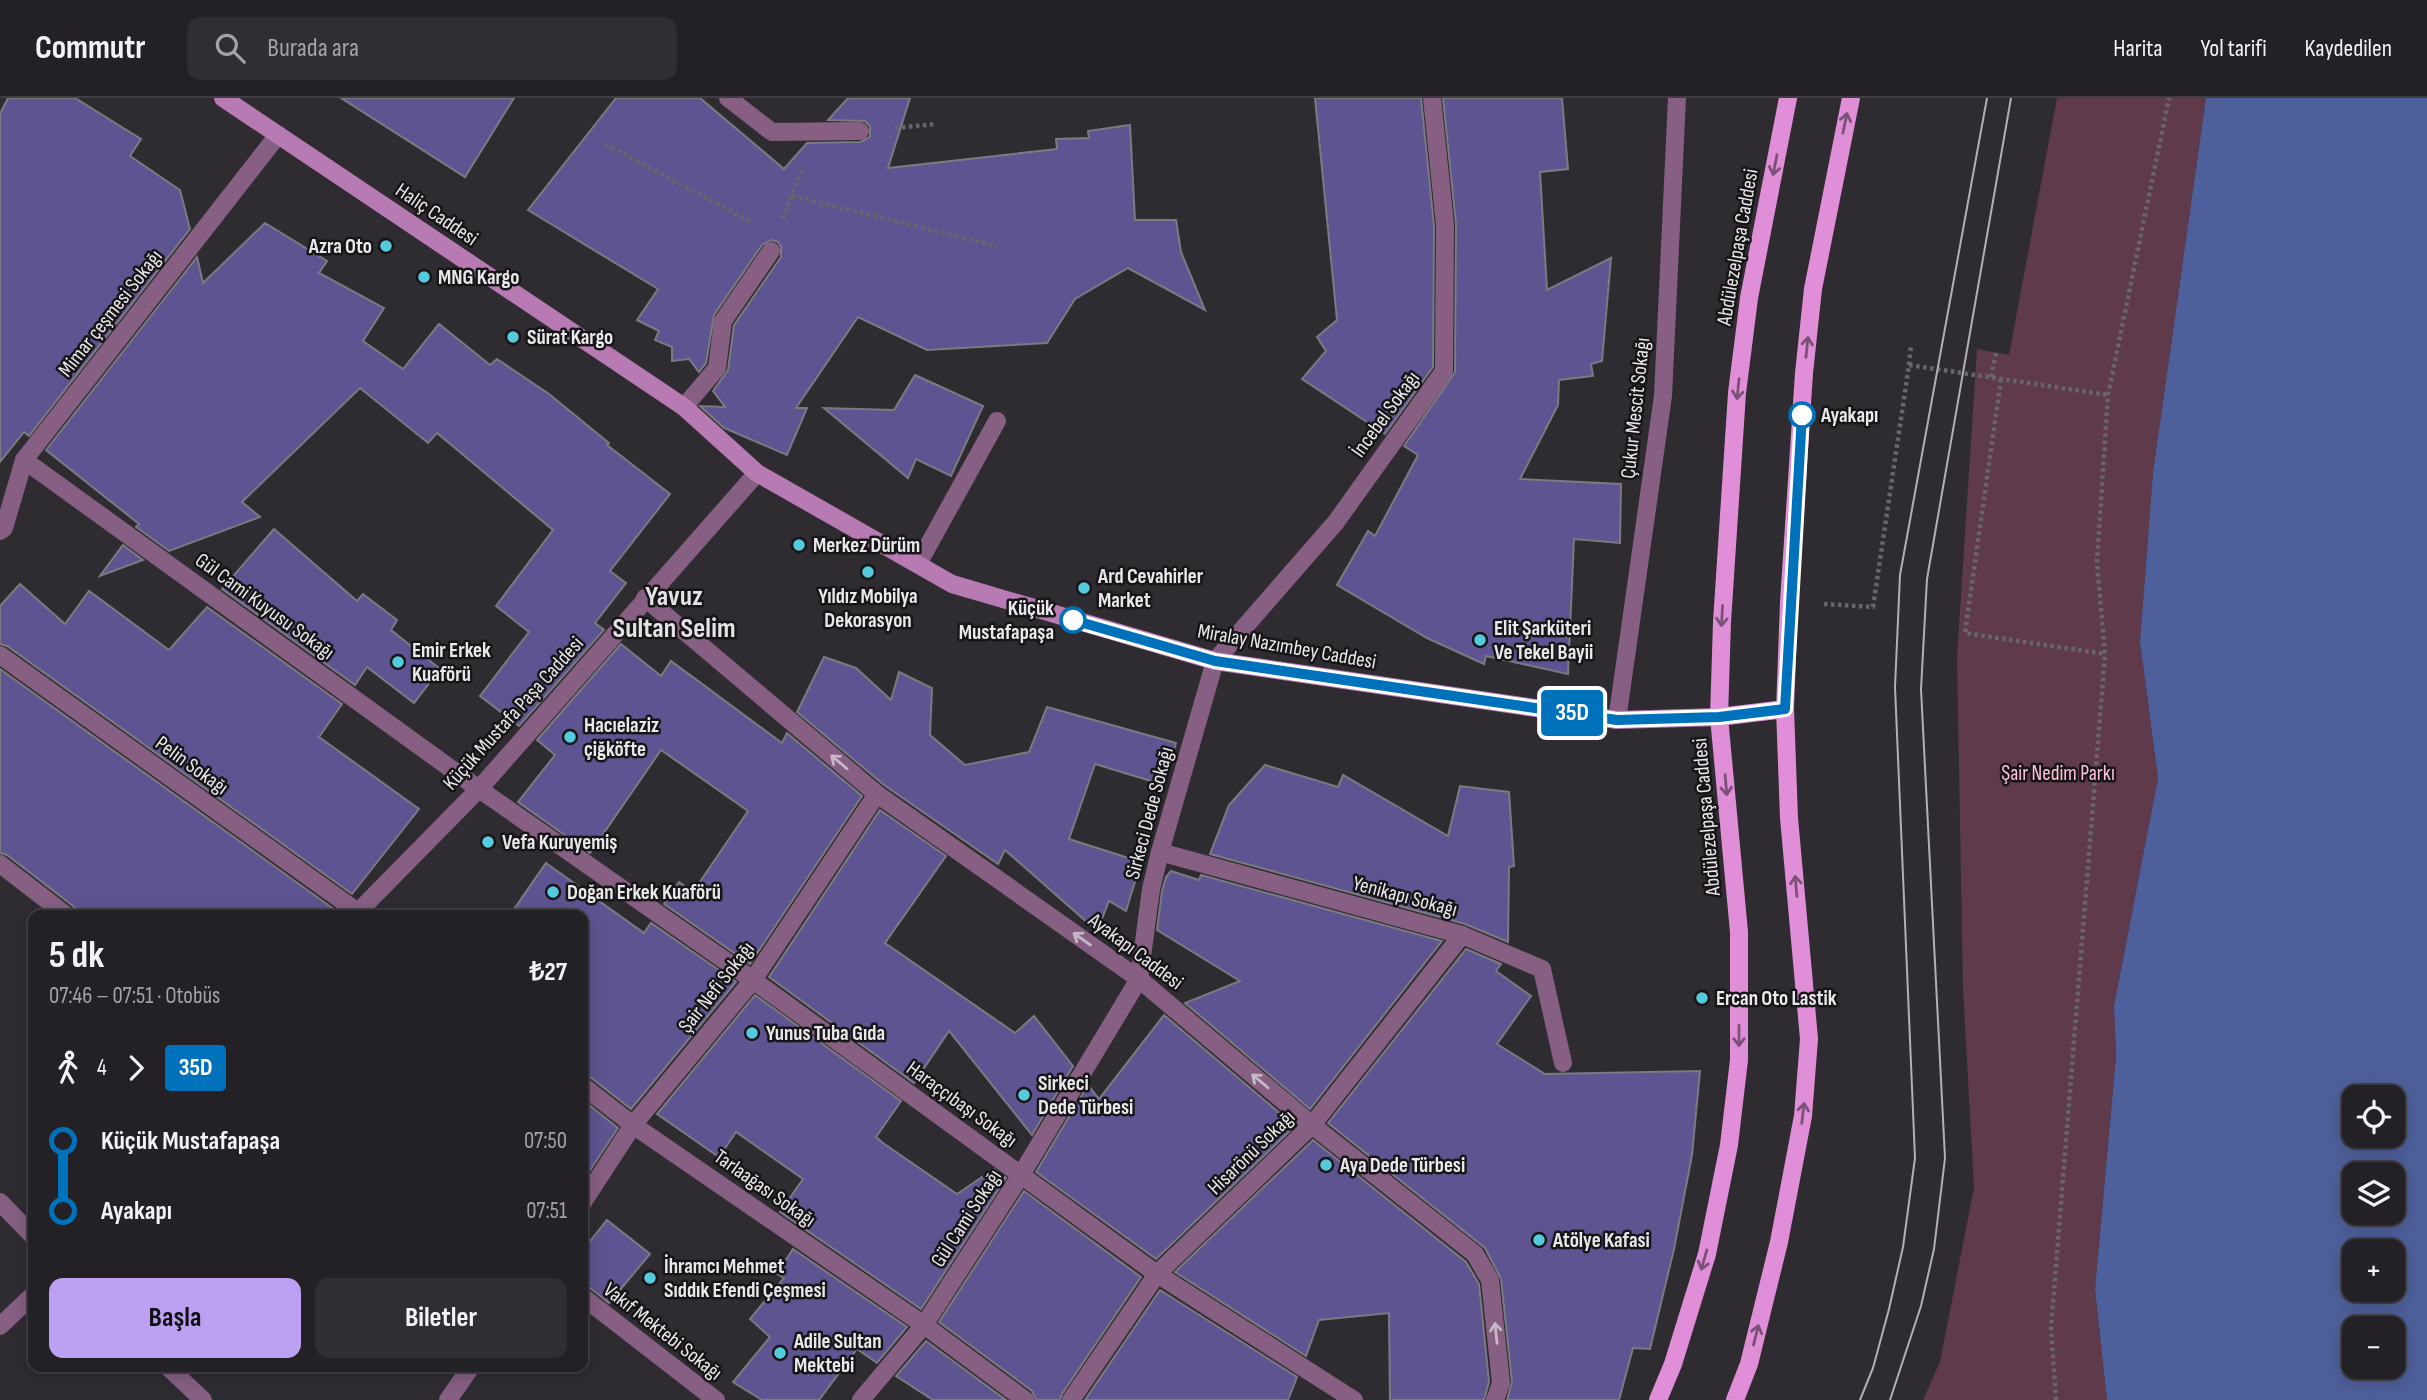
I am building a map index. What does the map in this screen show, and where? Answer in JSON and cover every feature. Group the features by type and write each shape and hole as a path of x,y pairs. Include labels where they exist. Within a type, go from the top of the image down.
{"main road":[{"name":"Haliç Caddesi","path":"223,98 684,407 757,473"},
{"name":"Abdülezelpaşa Caddesi","path":"1658,1400 1673,1364 1707,1254 1729,1145 1739,1060 1739,932 1719,717 1722,622 1737,393 1749,298 1788,98"},
{"path":"1735,1400 1749,1364 1779,1242 1803,1116 1808,1039 1789,818 1785,709 1789,602 1804,373 1813,289 1851,98"},
{"name":"Miralay Nazımbey Caddesi","path":"757,473 952,584 1215,661 1617,720 1719,717"},
{"path":"1719,717 1785,709"}],"street":[{"path":"728,98 772,132 860,131"},
{"name":"İncebel Sokağı","path":"1215,661 1336,522 1444,371 1445,225 1432,98"},
{"name":"Çukur Mescit Sokağı","path":"1617,720 1663,396 1677,98"},
{"name":"Mimar çeşmesi Sokağı","path":"0,531 4,528 24,460 278,135"},
{"path":"684,407 717,369 723,321 771,251"},
{"path":"918,564 997,421"},
{"name":"Gül Cami Kuyusu Sokağı","path":"24,460 479,789"},
{"name":"Küçük Mustafa Paşa Caddesi","path":"362,910 479,789 757,473"},
{"name":"Ayakapı Caddesi","path":"645,598 877,794 1139,979 1312,1125 1475,1254 1490,1280 1501,1383 1495,1400"},
{"name":"Pelin Sokağı","path":"0,655 352,910"},
{"name":"Sirkeci Dede Sokağı","path":"1139,979 1151,888 1215,661"},
{"name":"Haraççıbaşı Sokağı","path":"479,789 753,980 1157,1274 1354,1400"},
{"name":"Şair Nefi Sokağı","path":"588,1194 634,1125 753,980 877,794"},
{"name":"Yenikapı Sokağı","path":"1160,852 1462,936 1542,969 1563,1063"},
{"path":"0,864 60,910"},
{"name":"Hisarönü Sokağı","path":"1071,1400 1157,1274 1312,1125 1462,936"},
{"name":"Gül Cami Sokağı","path":"861,1400 924,1325 1021,1175 1139,979"},
{"name":"Tarlaağası Sokağı","path":"588,1090 634,1125 924,1325 1026,1400"},
{"path":"0,1202 28,1231"},
{"path":"0,1326 28,1299"},
{"name":"Vakıf Mektebi Sokağı","path":"588,1301 716,1400"},
{"path":"173,1372 203,1400"},
{"path":"448,1400 468,1372"}],"path":[{"path":"2056,1400 2051,1328 2105,654 2097,562 2108,395 2169,98"},
{"path":"605,144 752,223"},
{"path":"792,196 996,246"},
{"path":"1789,602 1873,607 1911,345"},
{"path":"1991,377 1996,353"},
{"path":"1909,365 2108,395"},
{"path":"2001,379 1965,633 2105,654"}],"green space":[{"name":"Şair Nedim Parkı","path":"2057,98 2206,98 2153,472 2140,642 2158,778 2114,1006 2116,1056 2095,1289 2107,1400 1923,1400 1940,1362 1974,1188 1963,988 1957,657 1977,349 2009,355"}],"water":[{"path":"2206,98 2427,98 2427,1400 2107,1400 2095,1289 2116,1056 2114,1006 2158,778 2140,642 2153,472"}],"building":[{"path":"8,98 75,98 141,139 130,156 180,190 190,229 29,436 24,432 0,462 0,114"},
{"path":"341,98 514,98 465,177"},
{"path":"616,98 700,98 784,169 807,143 860,142 870,137 870,126 865,121 828,120 848,98 910,98 888,168 1057,149 1056,139 1089,138 1088,131 1130,125 1135,220 1176,220 1181,252 1205,310 1128,268 1075,299 1047,343 927,350 858,317 796,408 807,408 787,455 724,428 700,406 725,407 713,391 728,370 734,325 781,257 778,242 771,240 762,245 714,315 706,363 699,372 689,359 672,361 672,347 655,340 659,331 637,320 658,289 528,210"},
{"path":"1315,98 1421,98 1434,226 1433,367 1385,434 1302,379 1326,351 1317,337 1337,320"},
{"path":"1443,98 1562,98 1568,169 1540,172 1547,290 1611,258 1602,361 1591,364 1593,376 1559,380 1558,405 1520,479 1621,484 1620,543 1574,539 1568,674 1486,656 1484,664 1427,638 1337,585 1368,531 1375,536 1418,455 1404,446 1455,372 1456,224"},
{"path":"265,223 327,261 319,273 384,308 363,341 403,369 439,324 490,365 497,359 549,394 609,443 607,445 670,494 610,571 626,583 595,623 604,630 519,726 480,696 529,632 496,606 553,530 437,433 428,443 360,388 242,502 260,517 169,551 136,527 139,524 46,450 197,257 203,283"},
{"path":"915,375 983,406 951,476 916,459 908,478 824,408 894,410"},
{"path":"274,529 357,601 363,594 397,620 391,630 440,669 414,703 367,667 355,685 222,589"},
{"path":"123,545 143,560 100,576"},
{"path":"20,584 65,624 89,591 169,650 207,607 342,704 319,737 419,809 352,894 7,646 0,644 0,606"},
{"path":"621,644 661,676 671,661 782,743 787,733 862,796 750,964 664,904 679,882 693,892 748,811 661,750 590,853 518,802 555,755 537,740"},
{"path":"824,657 856,668 891,700 899,672 932,688 930,735 965,765 1029,752 1047,707 1176,743 1164,785 1095,764 1069,839 1141,862 1126,911 1109,901 1097,931 1005,850 998,864 884,785 797,712"},
{"path":"0,669 335,910 76,910 7,855 0,853"},
{"path":"1265,765 1338,787 1343,775 1448,836 1460,786 1509,792 1514,866 1509,867 1508,942 1465,924 1210,854 1229,805"},
{"path":"880,810 946,856 885,943 1015,1033 1034,1016 1073,1066 1032,1135 949,1031 914,1083 769,977"},
{"path":"546,863 644,933 651,923 736,982 631,1109 588,1076 588,910 513,910"},
{"path":"1171,871 1199,880 1201,875 1442,941 1310,1109 1185,1003 1240,981 1157,930 1162,891"},
{"path":"1466,949 1501,964 1496,971 1531,996 1497,1044 1545,1074 1700,1071 1692,1155 1674,1249 1650,1349 1633,1348 1619,1400 1507,1400 1512,1382 1501,1279 1485,1248 1328,1123"},
{"path":"755,995 901,1101 876,1137 883,1143 957,1194 994,1169 1006,1178 921,1309 780,1212 803,1179 736,1132 719,1157 657,1114"},
{"path":"1164,1015 1295,1126 1156,1259 1036,1172 1088,1085 1099,1099"},
{"path":"588,1104 618,1128 588,1173"},
{"path":"1313,1140 1466,1262 1479,1284 1489,1382 1484,1400 1390,1400 1389,1313 1319,1320 1306,1356 1175,1272"},
{"path":"1024,1191 1141,1277 1060,1400 1036,1400 1032,1391 939,1322"},
{"path":"607,1220 650,1254 609,1303 588,1287 588,1244"},
{"path":"793,1249 907,1327 877,1363 857,1349 819,1400 762,1400 733,1382 770,1337 750,1319 784,1278 777,1274"},
{"path":"1160,1290 1297,1377 1288,1400 1085,1400"},
{"path":"926,1341 1006,1400 933,1400 896,1376"}],"tram line":[{"path":"1860,1400 1873,1368 1889,1309 1903,1247 1915,1158 1895,687 1900,575 1987,98"},
{"path":"1890,1400 1921,1306 1934,1249 1945,1158 1921,689 1927,579 2011,98"}],"bus line":[{"name":"35D","path":"1073,620 1215,661 1617,720 1719,717 1785,709 1789,602 1802,415"}],"place":[{"name":"Azra Oto","path":"386,246"},
{"name":"MNG Kargo","path":"424,277"},
{"name":"Sürat Kargo","path":"513,337"},
{"name":"Ayakapı","path":"1802,415"},
{"name":"Merkez Dürüm","path":"799,545"},
{"name":"Yıldız Mobilya Dekorasyon","path":"868,572"},
{"name":"Ard Cevahirler Market","path":"1084,588"},
{"name":"Küçük Mustafapaşa","path":"1073,620"},
{"name":"Elit Şarküteri Ve Tekel Bayii","path":"1480,640"},
{"name":"Emir Erkek Kuaförü","path":"398,662"},
{"name":"Hacıelaziz çiğköfte","path":"570,737"},
{"name":"Vefa Kuruyemiş","path":"488,842"},
{"name":"Doğan Erkek Kuaförü","path":"553,892"},
{"name":"Ercan Oto Lastik","path":"1702,998"},
{"name":"Yunus Tuba Gıda","path":"752,1033"},
{"name":"Sirkeci Dede Türbesi","path":"1024,1095"},
{"name":"Aya Dede Türbesi","path":"1326,1165"},
{"name":"Atölye Kafasi","path":"1539,1240"},
{"name":"İhramcı Mehmet Sıddık Efendi Çeşmesi","path":"650,1278"},
{"name":"Adile Sultan Mektebi","path":"780,1353"}],"district":[{"name":"Yavuz Sultan Selim","path":"674,611"}]}
